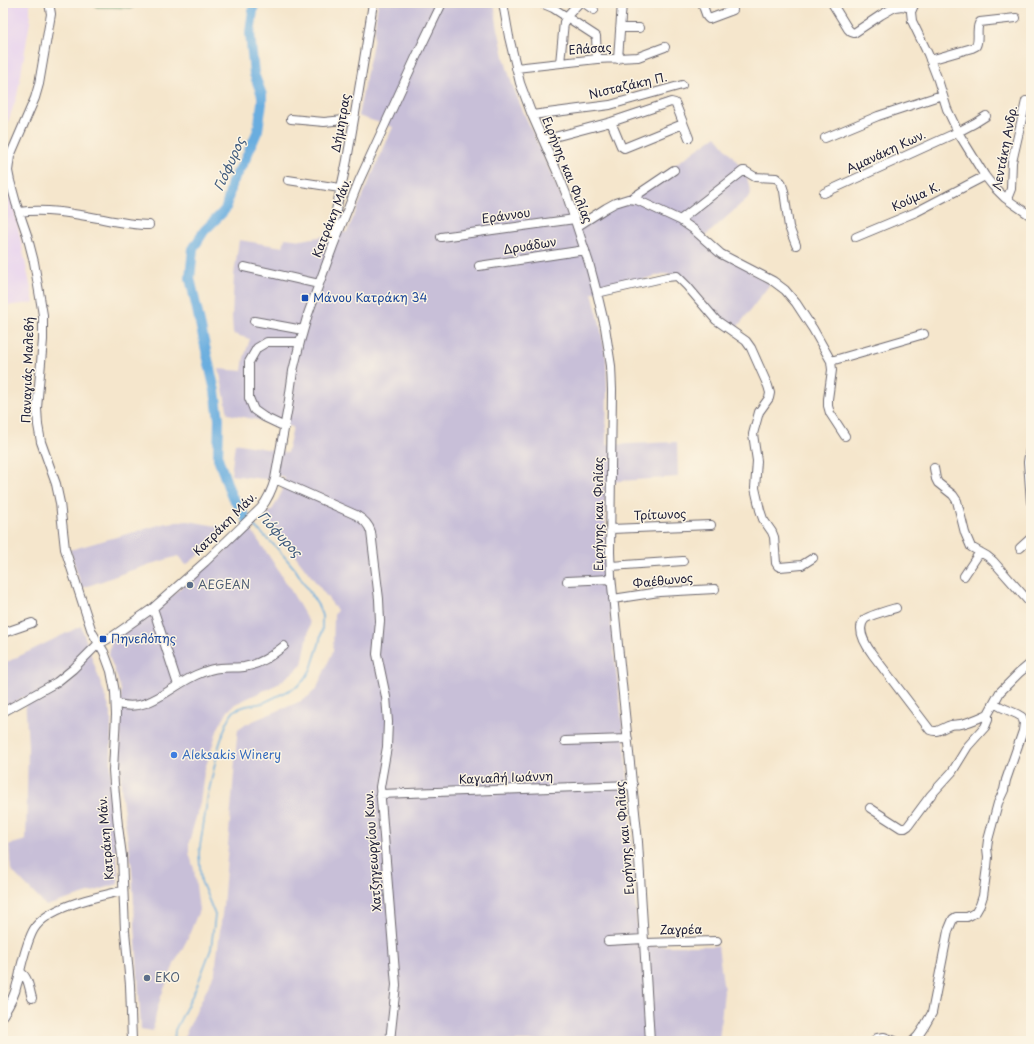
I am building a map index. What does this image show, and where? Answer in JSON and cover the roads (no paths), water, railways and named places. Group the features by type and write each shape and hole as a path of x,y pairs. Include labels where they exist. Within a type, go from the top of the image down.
{"street":[{"name":"Παναγιάς Μαλεβή","path":"49,3 51,14 40,84 10,156 8,171 32,255 43,315 43,340 37,408 41,442 56,484 60,503 65,549 92,632 99,644"},
{"name":"Δήμητρας","path":"333,246 333,229 340,188 346,166 373,3"},
{"name":"Κατράκη Μάν.","path":"132,1041 130,985 122,891 122,856 114,784 116,704 112,677 107,660 99,644 153,608 205,562 261,508 269,496 275,479 285,427 293,371 303,330 319,284 360,181 442,3"},
{"name":"Ειρήνης και Φιλίας","path":"503,3 509,37 520,82 532,115 562,181 598,293 607,338 612,376 611,579 641,876 650,1041"},
{"path":"541,3 555,6 596,36 597,59"},
{"path":"560,63 564,24 567,16 579,3"},
{"path":"584,3 594,10"},
{"path":"618,59 622,3"},
{"path":"702,3 709,19 733,10"},
{"path":"832,3 848,29 854,33 895,7 913,6 910,15 938,80 942,96 951,119 958,132 985,176 993,186 1007,199 1031,216"},
{"path":"930,60 976,46 978,41 978,24 980,22 1016,18"},
{"path":"620,28 639,28"},
{"name":"Ελάσας","path":"516,68 597,59 638,57 665,47"},
{"name":"Νισταζάκη Π.","path":"532,115 610,105 682,85"},
{"path":"825,138 878,116 942,96"},
{"name":"Λεντάκη Ανδρ.","path":"1007,199 1011,189 1012,162 1026,101"},
{"path":"543,140 611,122 672,102 676,104 688,138"},
{"name":"Αμανάκη Κων.","path":"824,193 958,132 986,116"},
{"path":"291,119 324,122 354,119"},
{"path":"611,122 621,146 624,148 683,124"},
{"path":"576,223 610,205 630,199 674,170"},
{"path":"680,220 743,171 745,171 755,177 776,178 781,182 784,191 788,220 796,244"},
{"name":"Κούμα Κ.","path":"856,237 916,212 985,176"},
{"path":"288,180 340,188"},
{"path":"630,199 641,202 680,220 693,229 721,254 773,281 788,293 813,329 831,361 832,370 828,406 830,413 845,436"},
{"path":"19,212 54,211 134,225 149,225"},
{"name":"Εράννου","path":"441,237 576,223"},
{"name":"Δρυάδων","path":"479,266 585,250"},
{"path":"244,267 319,284"},
{"path":"598,293 667,276 677,276 716,320 746,341 751,348 770,393 769,398 759,412 753,434 757,461 755,488 763,519 774,537 776,563 780,567 799,566 813,558"},
{"path":"254,321 303,330"},
{"path":"831,361 924,334"},
{"path":"285,427 264,417 254,410 249,398 249,362 257,348 267,342 300,342"},
{"path":"1031,442 1028,462 1031,502"},
{"path":"934,468 938,483 953,495 957,501 965,533 972,548 987,556 996,564 1031,604"},
{"name":"Χατζηγεωργίου Κων.","path":"275,479 356,515 365,521 370,530 380,614 378,654 386,697 388,722 387,751 381,779 380,794 396,985 390,1041"},
{"name":"Τρίτωνος","path":"611,529 711,525"},
{"path":"1020,548 1031,538"},
{"path":"964,576 980,552"},
{"path":"611,566 683,562"},
{"path":"567,581 611,579"},
{"name":"Φαέθωνος","path":"613,599 659,592 715,589"},
{"path":"153,608 178,685"},
{"path":"896,608 868,617 864,620 862,625 862,634 865,644 872,655 926,726 934,732 949,725 975,720 988,714"},
{"path":"3,633 32,623"},
{"path":"3,712 57,682 99,644"},
{"path":"116,704 134,706 148,703 196,675 217,668 244,667 264,661 284,646"},
{"path":"870,808 901,828 908,826 952,772 968,746 985,727 988,720 988,714 1004,688 1031,663"},
{"path":"913,1041 924,1027 932,1012 948,931 953,919 956,917 971,916 976,912 980,905 983,896 987,867 987,848 990,832 998,802 1006,786 1006,780 1023,731 1024,723 1022,718 994,703"},
{"path":"565,741 628,739"},
{"name":"Καγιαλή Ιωάννη","path":"380,794 633,785"},
{"path":"3,1015 16,990 32,934 37,926 44,919 65,907 122,891"},
{"name":"Ζαγρέα","path":"608,941 717,941"},
{"path":"20,972 24,974 32,998"},
{"path":"875,1041 877,1038 884,1037 895,1041"}],"waterway":[{"name":"Γιόφυρος","path":"248,521 231,495 218,458 219,419 215,391 190,278 193,249 204,231 226,208 232,182 245,160 258,130 262,95 254,74 250,33 254,3"},
{"name":"Γιόφυρος","path":"174,1041 175,1030 196,988 211,949 215,915 201,881 199,853 208,795 219,746 226,725 235,710 246,706 263,703 298,686 305,679 311,669 322,630 322,616 319,607 295,569 277,548 250,522"}],"place":[{"name":"Μάνου Κατράκη 34","path":"305,298"},
{"name":"AEGEAN","path":"190,585"},
{"name":"Πηνελόπης","path":"103,639"},
{"name":"Aleksakis Winery","path":"174,755"},
{"name":"EKO","path":"147,978"}]}
